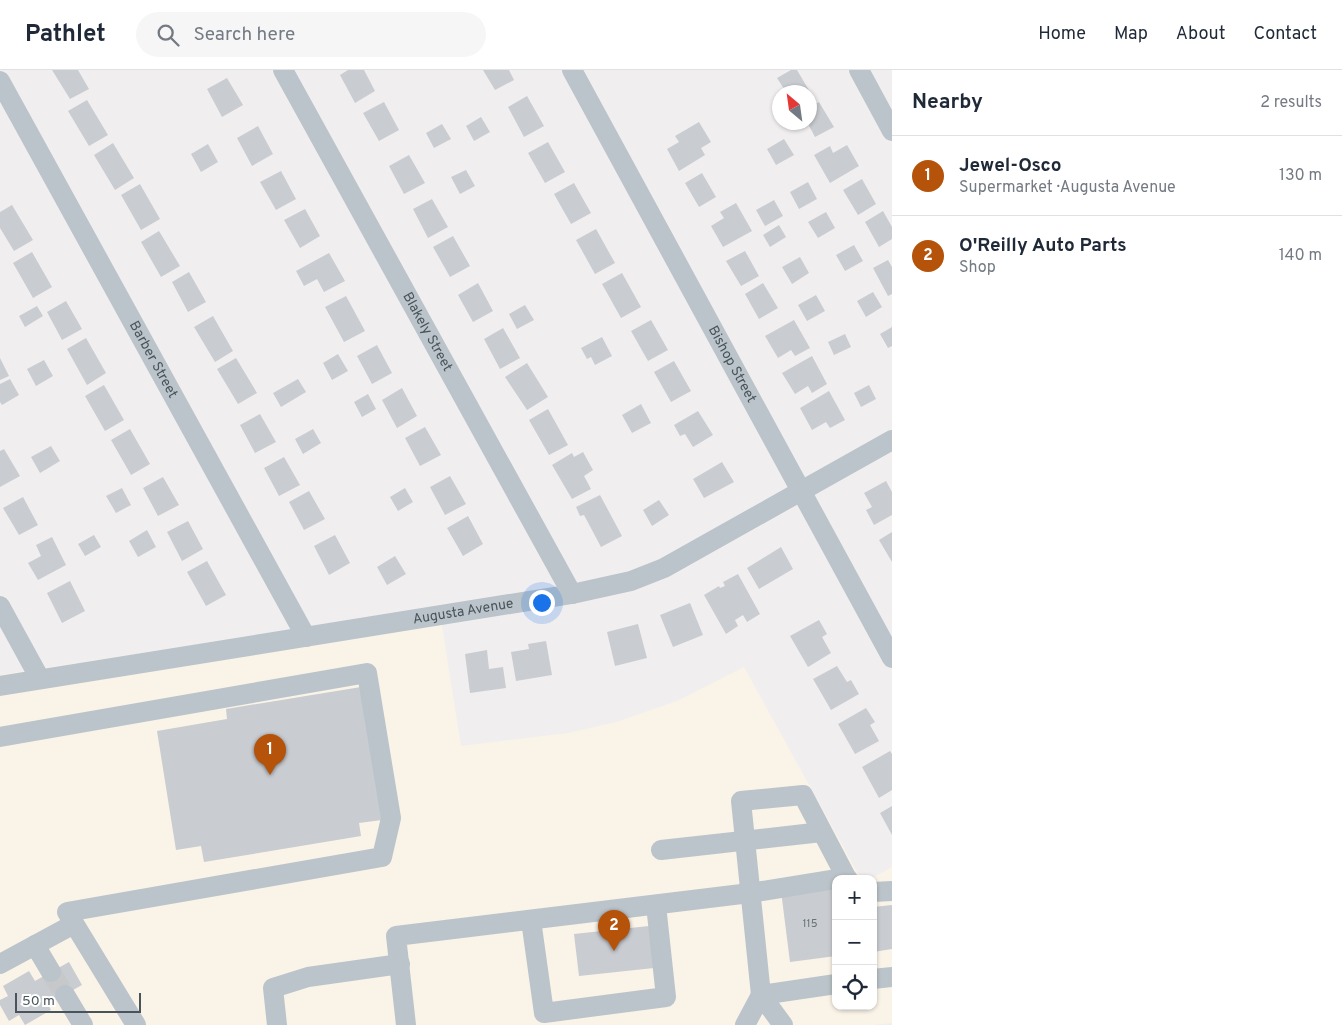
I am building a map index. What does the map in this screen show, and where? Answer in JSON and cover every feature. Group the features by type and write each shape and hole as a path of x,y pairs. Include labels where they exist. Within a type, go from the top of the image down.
{"street":[{"name":"Blakely Street","path":"283,70 572,594"},
{"name":"Bishop Street","path":"572,70 892,658"},
{"path":"859,70 892,131"},
{"name":"Barber Street","path":"0,81 306,637"},
{"name":"Augusta Avenue","path":"0,686 572,594 631,581 664,568 892,440"},
{"path":"0,606 40,679"},
{"path":"0,737 367,673 391,818 382,857 66,912 136,1025"},
{"path":"783,1025 760,994 741,801 803,795 841,875"},
{"path":"661,850 822,832"},
{"path":"406,1025 396,936 750,893 832,880"},
{"path":"877,892 892,892"},
{"path":"531,920 544,1013 666,998 656,904"},
{"path":"0,964 74,924"},
{"path":"35,945 51,972"},
{"path":"277,1025 273,988 308,977 400,964"},
{"path":"877,979 892,977"},
{"path":"760,994 832,985"},
{"path":"745,1025 760,994"},
{"path":"65,995 83,1025"}],"shaded area":[{"path":"439,607 461,746 568,733 616,722 677,701 744,667 859,875 832,875 832,1010 877,1010 877,875 892,867 892,1023 873,1025 0,1025 0,675"}],"building":[{"path":"52,70 78,70 89,89 70,99"},
{"path":"348,70 364,70 375,91 355,103 340,75"},
{"path":"483,70 509,70 514,80 495,90"},
{"path":"791,70 797,70 806,85 782,85 777,78"},
{"path":"227,78 243,105 222,117 207,89"},
{"path":"527,96 544,126 524,137 508,107"},
{"path":"87,100 108,135 89,146 68,111"},
{"path":"384,102 399,130 379,141 363,113"},
{"path":"819,102 834,127 815,137 811,130 817,130 817,103"},
{"path":"481,117 490,132 474,141 466,126"},
{"path":"699,122 711,142 701,148 705,155 679,171 667,149 679,142 675,136"},
{"path":"442,124 451,139 434,148 426,133"},
{"path":"258,126 273,154 252,166 237,138"},
{"path":"784,139 794,155 776,165 767,149"},
{"path":"548,142 565,172 545,183 528,153"},
{"path":"113,143 134,178 115,190 94,155"},
{"path":"208,144 218,162 201,172 191,154"},
{"path":"847,145 859,166 830,183 814,155 830,146 833,153"},
{"path":"409,155 425,183 404,194 389,166"},
{"path":"466,170 475,186 460,194 451,177"},
{"path":"281,171 296,199 276,210 260,182"},
{"path":"702,173 716,197 699,207 685,183"},
{"path":"862,179 876,204 858,215 843,190"},
{"path":"808,182 817,199 799,209 790,192"},
{"path":"574,183 591,213 571,224 554,194"},
{"path":"140,184 160,219 141,230 121,195"},
{"path":"432,199 448,227 428,238 413,209"},
{"path":"774,200 783,216 765,226 756,210"},
{"path":"736,203 752,231 723,247 711,226 724,218 720,212"},
{"path":"12,205 33,240 14,251 0,228 0,212"},
{"path":"305,209 320,236 300,248 284,220"},
{"path":"883,211 892,227 892,239 879,247 865,222"},
{"path":"826,212 835,228 818,238 808,222"},
{"path":"779,225 786,237 770,247 763,235"},
{"path":"596,229 615,263 595,274 576,240"},
{"path":"159,231 180,266 161,277 141,242"},
{"path":"453,236 470,266 450,277 433,247"},
{"path":"854,245 863,261 845,271 836,255"},
{"path":"745,251 759,276 741,286 726,261"},
{"path":"32,252 52,287 33,298 13,263"},
{"path":"329,253 345,281 324,292 317,279 304,286 296,271"},
{"path":"800,257 809,273 792,284 782,267"},
{"path":"888,260 892,267 892,294 888,296 873,268"},
{"path":"189,272 206,302 188,312 172,282"},
{"path":"622,273 641,307 621,318 602,284"},
{"path":"478,283 493,311 473,322 458,295"},
{"path":"763,283 778,308 759,319 745,294"},
{"path":"873,292 882,307 866,317 857,301"},
{"path":"816,295 825,311 807,321 798,305"},
{"path":"346,296 365,331 344,342 325,307"},
{"path":"66,301 82,329 62,340 47,312"},
{"path":"525,305 534,320 517,329 509,314"},
{"path":"37,306 43,316 25,327 19,316"},
{"path":"213,316 233,351 215,362 194,327"},
{"path":"651,320 668,350 648,361 631,331"},
{"path":"794,320 810,348 795,356 791,350 778,358 765,336"},
{"path":"892,327 892,346 888,348 880,334"},
{"path":"503,328 520,358 500,369 484,339"},
{"path":"845,334 851,347 834,355 828,342"},
{"path":"602,337 612,356 595,365 591,357 587,359 581,348"},
{"path":"86,338 106,373 87,385 67,349"},
{"path":"377,345 392,373 372,384 357,356"},
{"path":"338,354 348,371 332,380 323,363"},
{"path":"812,356 827,384 812,393 808,386 795,394 782,373"},
{"path":"0,358 9,376 0,380"},
{"path":"236,358 257,393 238,404 217,369"},
{"path":"44,360 53,376 36,386 27,369"},
{"path":"674,361 691,391 671,402 654,372"},
{"path":"527,363 548,397 527,410 505,377"},
{"path":"10,379 19,395 2,405 0,402 0,384"},
{"path":"298,379 306,392 281,407 273,393"},
{"path":"104,385 124,420 105,431 85,396"},
{"path":"869,385 876,399 861,407 854,393"},
{"path":"402,388 417,416 397,428 382,400"},
{"path":"829,391 845,420 830,428 826,422 812,430 800,408"},
{"path":"368,394 376,409 362,417 354,402"},
{"path":"641,404 651,423 632,433 622,415"},
{"path":"548,409 568,445 549,455 529,420"},
{"path":"698,411 713,435 693,447 685,434 680,436 674,425"},
{"path":"260,414 276,442 255,453 240,425"},
{"path":"425,427 441,455 420,466 405,438"},
{"path":"130,429 150,464 131,475 111,440"},
{"path":"313,429 321,443 303,454 295,439"},
{"path":"51,446 60,461 40,473 31,457"},
{"path":"4,449 20,476 0,487 0,451"},
{"path":"583,452 593,470 584,476 591,489 572,499 552,465 572,453 574,457"},
{"path":"284,457 300,485 279,496 264,468"},
{"path":"722,462 734,482 704,498 693,479"},
{"path":"450,476 466,504 445,515 430,487"},
{"path":"163,477 179,505 158,516 143,488"},
{"path":"886,481 892,492 892,515 874,525 866,510 872,507 864,493"},
{"path":"122,488 131,505 116,513 106,496"},
{"path":"405,488 413,502 398,511 390,497"},
{"path":"309,491 325,519 304,530 289,502"},
{"path":"600,495 622,536 601,547 584,515 580,516 576,507"},
{"path":"23,497 38,525 19,535 3,508"},
{"path":"659,500 669,515 652,526 643,510"},
{"path":"468,516 483,544 463,556 447,528"},
{"path":"188,521 203,549 182,561 167,532"},
{"path":"147,530 156,547 138,557 129,541"},
{"path":"892,532 892,562 879,540"},
{"path":"94,535 101,547 85,556 78,544"},
{"path":"335,535 350,563 329,575 314,546"},
{"path":"52,537 66,565 38,580 28,563 41,556 36,545"},
{"path":"781,547 793,569 759,589 747,568"},
{"path":"395,556 406,574 387,585 377,567"},
{"path":"207,561 226,595 206,606 187,572"},
{"path":"738,574 760,614 747,622 743,615 735,620 738,626 726,634 704,595 719,586 720,588 725,586 723,582"},
{"path":"70,581 85,611 62,623 47,593"},
{"path":"690,603 703,635 673,647 660,615"},
{"path":"819,620 827,634 822,637 831,653 808,667 790,636"},
{"path":"638,624 647,658 615,666 607,632"},
{"path":"546,641 552,675 516,681 511,652 529,649 528,644"},
{"path":"487,650 489,669 503,667 506,688 470,693 465,654"},
{"path":"837,666 847,682 851,680 859,694 831,710 813,679"},
{"path":"361,687 382,820 359,823 361,836 204,862 201,846 176,850 157,731 227,719 226,709"},
{"path":"866,708 875,722 870,725 879,741 855,754 838,724"},
{"path":"890,751 892,754 892,790 879,798 862,767"},
{"path":"892,806 892,835 880,813"},
{"path":"832,885 832,957 790,962 781,891"},
{"path":"892,905 892,949 877,951 877,907"},
{"path":"649,926 654,968 579,976 574,934"},
{"path":"69,962 82,985 48,1004 51,1010 25,1025 19,1015 9,1021 0,1005 0,1000 8,996 3,986 29,971 35,981"}],"tunnel":[{"path":"51,972 65,995"}],"place":[{"name":"Jewel-Osco","path":"270,775"},
{"name":"O'Reilly Auto Parts","path":"614,951"}]}
